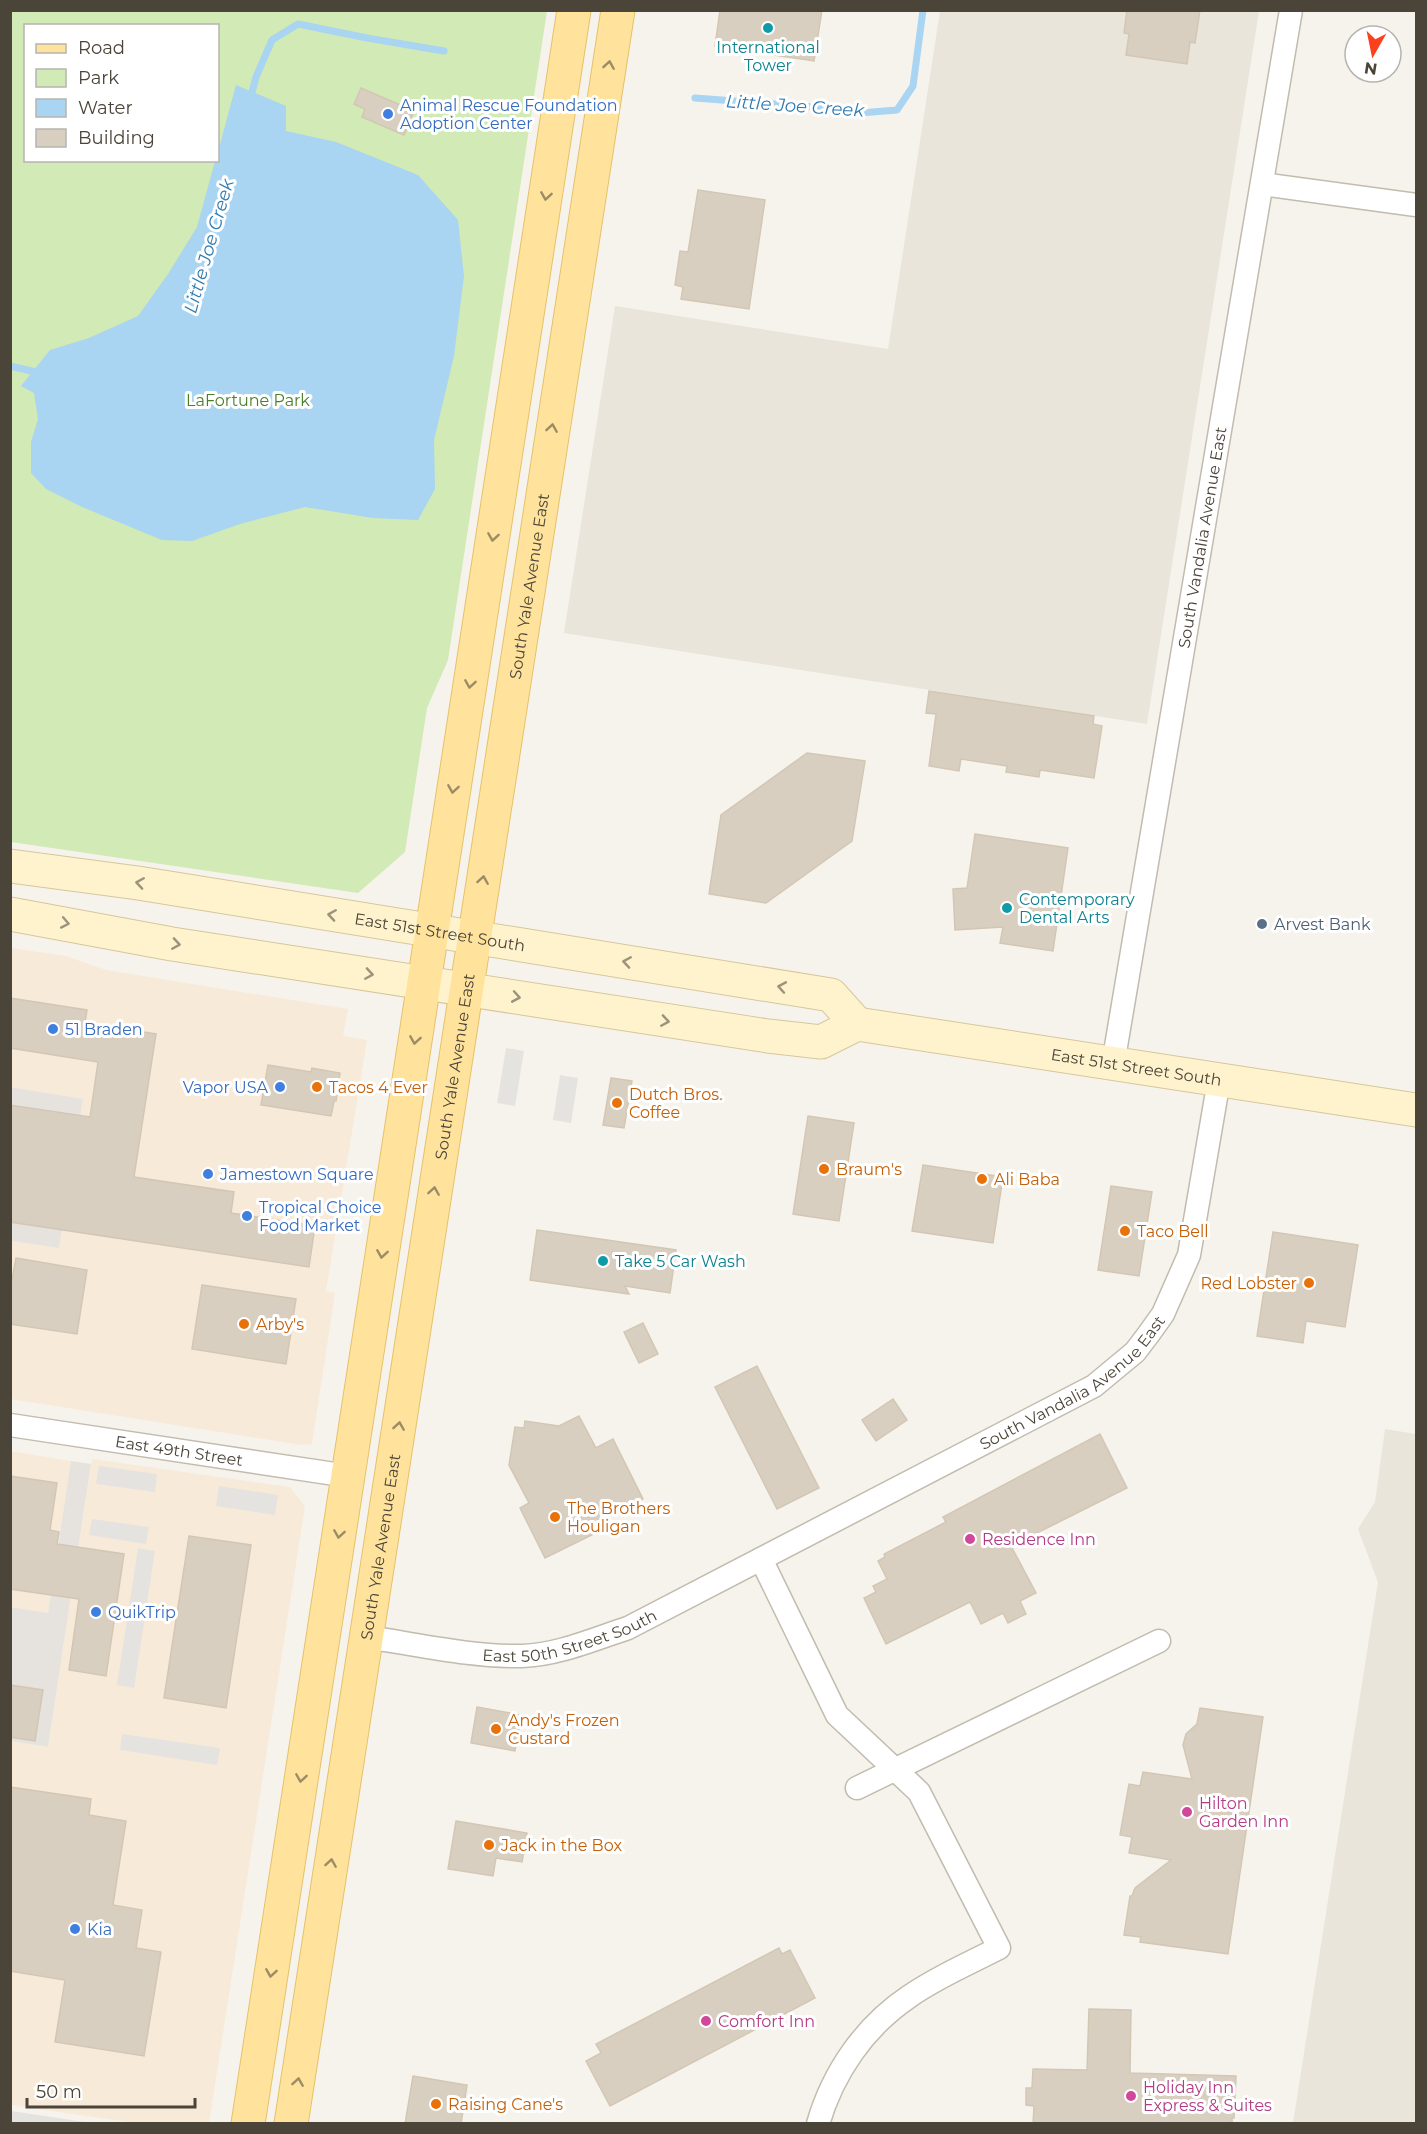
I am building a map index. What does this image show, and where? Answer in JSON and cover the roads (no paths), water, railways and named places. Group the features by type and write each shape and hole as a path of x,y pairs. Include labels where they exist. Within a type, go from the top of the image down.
{"main road":[{"path":"248,2124 573,10"},
{"name":"South Yale Avenue East","path":"291,2124 618,10"},
{"name":"East 51st Street South","path":"10,866 138,883 831,995 857,1024 1416,1110"},
{"path":"10,914 172,944 710,1028 821,1042 857,1024"},
{"path":"348,1476 390,1483"},
{"path":"280,1915 322,1921"}],"street":[{"name":"South Vandalia Avenue East","path":"1113,1064 1291,10"},
{"path":"1262,184 1416,204"},
{"name":"South Vandalia Avenue East","path":"761,1559 1094,1386 1135,1353 1163,1314 1189,1255 1219,1080"},
{"name":"East 49th Street","path":"10,1425 348,1476"},
{"path":"761,1559 837,1715 919,1792 999,1948 910,1995 878,2021 855,2048 838,2075 818,2124"},
{"name":"East 50th Street South","path":"366,1637 487,1654 523,1656 554,1652 628,1628 761,1559"},
{"path":"857,1788 1159,1641"}],"water":[{"path":"236,85 286,106 286,131 336,142 418,175 458,220 464,276 454,356 434,440 435,489 418,520 373,518 305,507 240,524 192,541 162,540 82,507 46,489 31,473 31,442 38,419 34,393 21,386 50,350 89,338 138,316 197,227 215,162 219,162 219,148"}],"waterway":[{"name":"Little Joe Creek","path":"695,98 826,108 860,113 897,110 913,86 923,10"},
{"name":"Little Joe Creek","path":"250,100 256,77 272,40 298,24 444,51"},
{"name":"Little Joe Creek","path":"10,366 40,373"}],"place":[{"name":"International Tower","path":"768,28"},
{"name":"Animal Rescue Foundation Adoption Center","path":"388,114"},
{"name":"Contemporary Dental Arts","path":"1007,908"},
{"name":"Arvest Bank","path":"1262,924"},
{"name":"51 Braden","path":"53,1029"},
{"name":"Vapor USA","path":"280,1087"},
{"name":"Tacos 4 Ever","path":"317,1087"},
{"name":"Dutch Bros. Coffee","path":"617,1103"},
{"name":"Braum's","path":"824,1169"},
{"name":"Jamestown Square","path":"208,1174"},
{"name":"Ali Baba","path":"982,1179"},
{"name":"Tropical Choice Food Market","path":"247,1216"},
{"name":"Taco Bell","path":"1125,1231"},
{"name":"Take 5 Car Wash","path":"603,1261"},
{"name":"Red Lobster","path":"1309,1283"},
{"name":"Arby's","path":"244,1324"},
{"name":"The Brothers Houligan","path":"555,1517"},
{"name":"Residence Inn","path":"970,1539"},
{"name":"QuikTrip","path":"96,1612"},
{"name":"Andy's Frozen Custard","path":"496,1729"},
{"name":"Hilton Garden Inn","path":"1187,1812"},
{"name":"Jack in the Box","path":"489,1845"},
{"name":"Kia","path":"75,1929"},
{"name":"Comfort Inn","path":"706,2021"},
{"name":"Holiday Inn Express & Suites","path":"1131,2096"},
{"name":"Raising Cane's","path":"436,2104"}],"park label":[{"name":"LaFortune Park","path":"248,400"}]}
